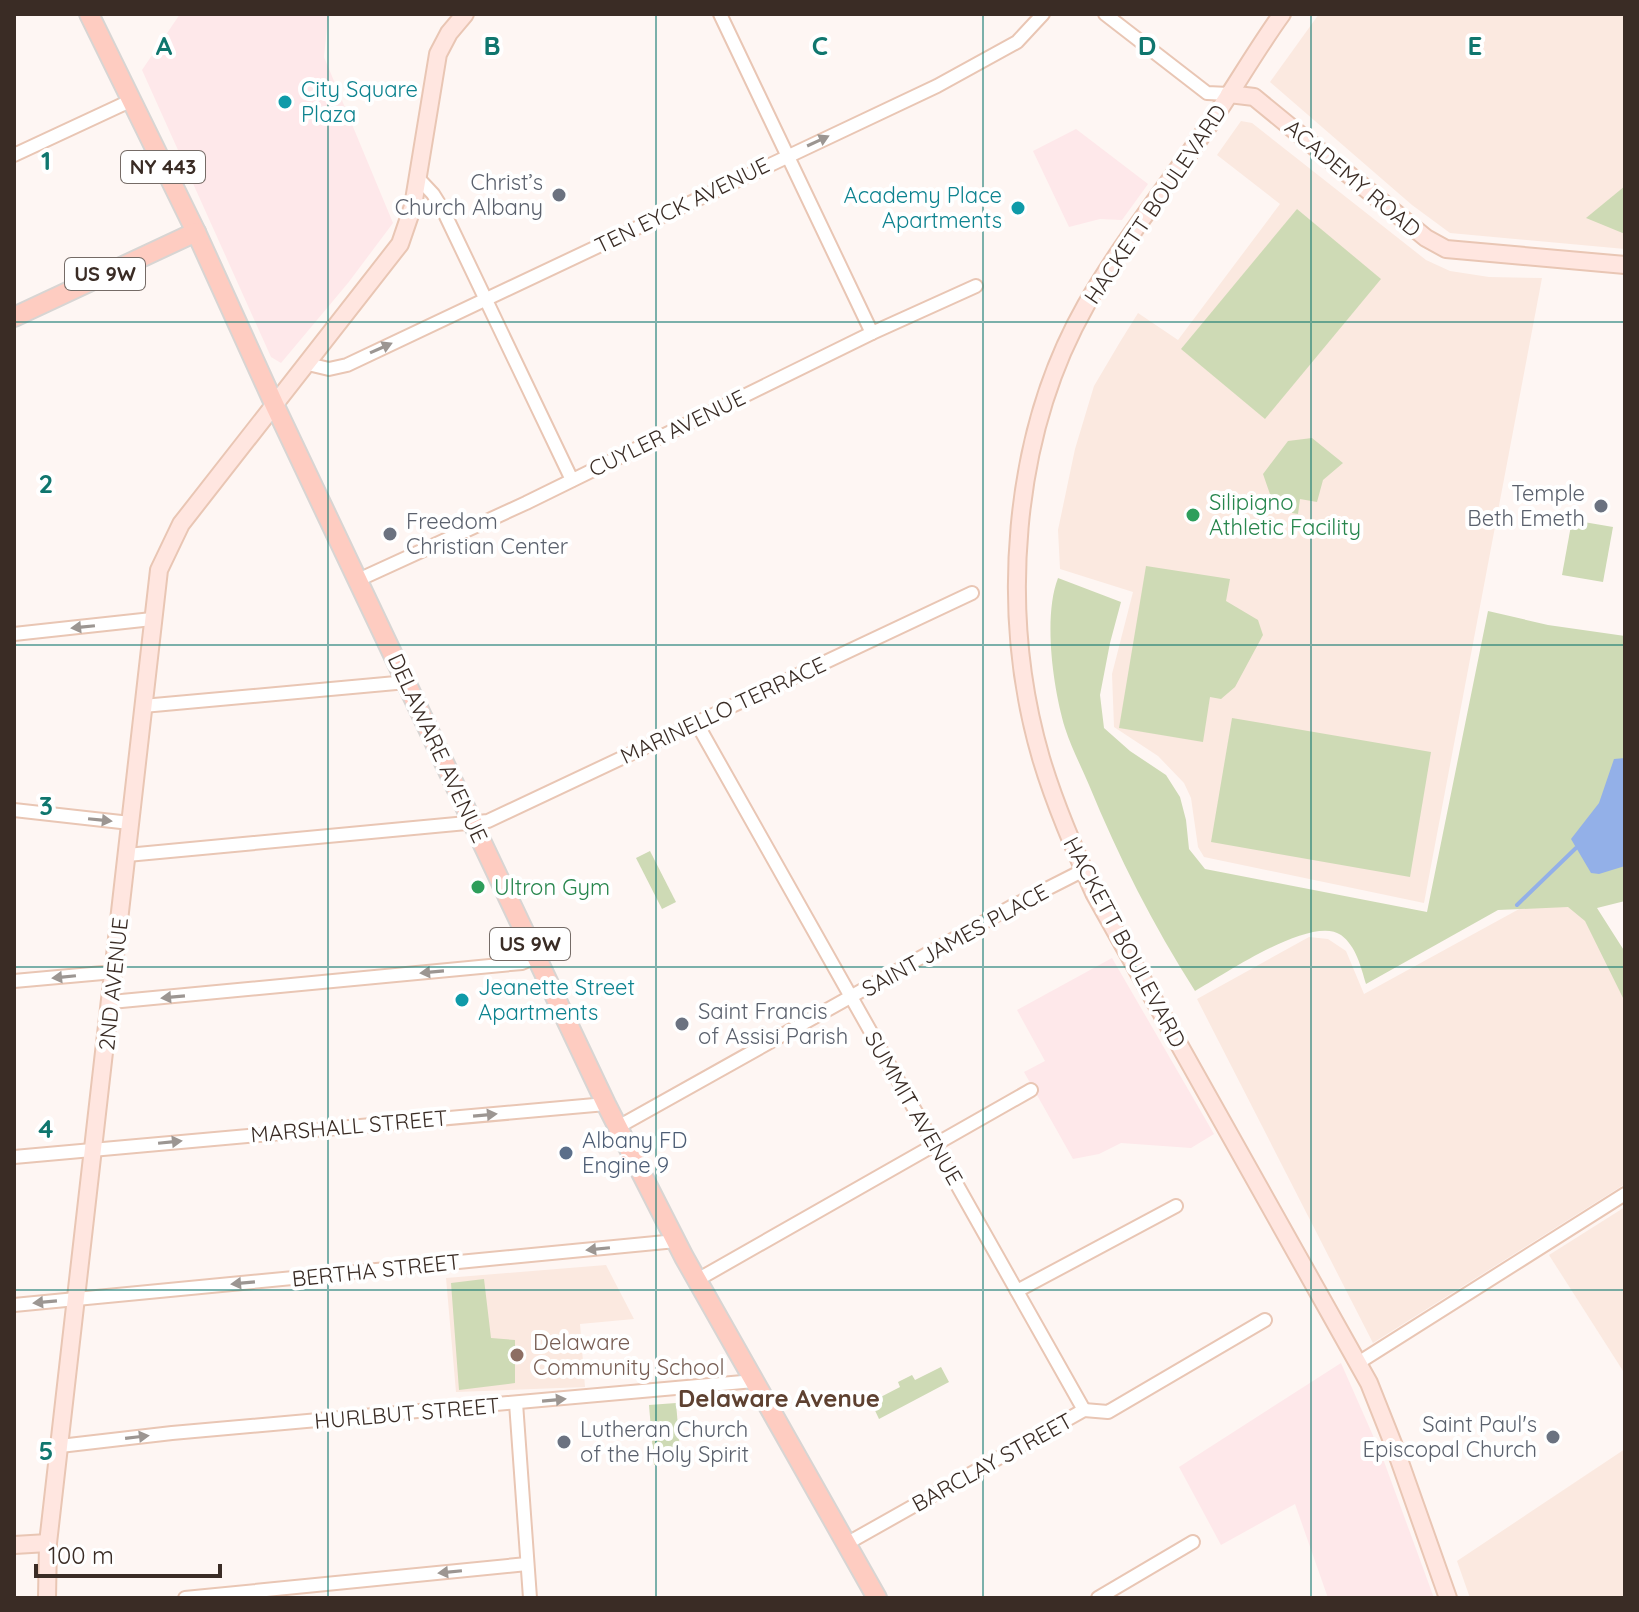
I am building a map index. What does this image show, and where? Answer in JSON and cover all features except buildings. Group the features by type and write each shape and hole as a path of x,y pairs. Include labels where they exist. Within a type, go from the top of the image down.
{"main road":[{"name":"DELAWARE AVENUE","path":"89,14 196,232 275,406 606,1104 697,1280 877,1598"},
{"name":"US 9W","path":"14,317 196,232"}],"street":[{"name":"2ND AVENUE","path":"47,1598 48,1543 159,570 181,524 400,244 407,228 418,178 438,54 449,33 465,14"},
{"path":"720,14 872,333"},
{"name":"TEN EYCK AVENUE","path":"308,364 329,369 347,365 937,86 1017,42 1043,14"},
{"path":"1105,14 1207,93 1229,94"},
{"name":"HACKETT BOULEVARD","path":"1274,17 1229,94 1085,307 1050,387 1035,432 1026,474 1018,537 1019,631 1040,755 1065,831 1358,1363 1392,1440 1448,1598"},
{"name":"ACADEMY ROAD","path":"1229,94 1254,97 1426,238 1446,249 1625,265"},
{"path":"14,155 130,101"},
{"path":"418,178 443,210 572,480"},
{"name":"CUYLER AVENUE","path":"358,580 976,286"},
{"name":"MARINELLO TERRACE","path":"127,855 488,821 972,593"},
{"path":"14,634 152,619"},
{"path":"143,706 407,682"},
{"name":"SUMMIT AVENUE","path":"696,722 1084,1410"},
{"path":"14,810 130,823"},
{"name":"SAINT JAMES PLACE","path":"618,1127 1011,907 1084,870"},
{"path":"111,1002 522,963 536,957"},
{"path":"14,981 114,972"},
{"path":"697,1280 1031,1090"},
{"name":"MARSHALL STREET","path":"14,1157 606,1104"},
{"path":"1358,1363 1625,1194"},
{"path":"1017,1291 1176,1206"},
{"name":"BERTHA STREET","path":"14,1305 676,1241"},
{"name":"BARCLAY STREET","path":"846,1544 1084,1410 1108,1412 1265,1320"},
{"name":"HURLBUT STREET","path":"60,1446 172,1433 754,1381"},
{"path":"516,1403 530,1598"},
{"path":"1098,1598 1193,1542"},
{"path":"14,1545 48,1543"},
{"path":"185,1598 527,1564"}],"shaded area":[{"name":"City Square Plaza","path":"180,14 332,14 328,18 324,57 393,223 281,363 271,357 142,70"},
{"path":"1319,14 1625,14 1625,249 1450,233 1412,205 1270,82"},
{"path":"1241,121 1252,123 1426,260 1450,271 1489,277 1542,278 1424,903 1204,857 1198,847 1191,798 1184,783 1158,756 1114,727 1112,674 1133,592 1060,569 1058,530 1075,449 1094,386 1120,342 1138,313 1178,340 1280,204 1217,155"},
{"path":"1076,129 1148,184 1122,220 1100,219 1069,227 1033,151"},
{"path":"1572,880 1625,975 1625,1184 1373,1343 1197,999 1309,937 1328,939 1346,951 1364,994"},
{"path":"1112,958 1214,1134 1191,1148 1121,1143 1099,1154 1073,1159 1024,1072 1045,1061 1017,1010"},
{"path":"1625,1207 1625,1374 1549,1255"},
{"name":"Delaware Community School","path":"606,1265 634,1319 580,1324 585,1387 456,1392 446,1278"},
{"path":"1341,1363 1382,1456 1434,1598 1328,1598 1295,1504 1221,1545 1179,1467"},
{"path":"1625,1449 1625,1598 1470,1598 1457,1561"}],"green space":[{"path":"1625,186 1625,234 1586,218"},
{"path":"1297,209 1381,279 1265,419 1181,349"},
{"path":"1312,438 1343,463 1323,480 1317,502 1300,499 1298,514 1292,513 1293,506 1273,503 1263,474 1288,441"},
{"path":"1572,520 1613,527 1603,582 1562,575"},
{"path":"1146,566 1230,579 1226,601 1258,620 1263,635 1235,687 1221,699 1210,697 1203,742 1119,728"},
{"path":"1058,578 1121,602 1100,695 1104,728 1130,751 1166,775 1180,797 1189,849 1205,869 1427,912 1488,611 1548,625 1625,636 1625,901 1597,908 1625,952 1625,1002 1585,921 1568,907 1498,910 1366,984 1351,945 1341,935 1328,931 1310,933 1268,949 1195,991 1124,864 1065,728 1057,693 1050,632"},
{"path":"1232,718 1431,752 1410,877 1211,842"},
{"path":"650,851 676,902 662,909 636,858"},
{"path":"484,1279 491,1338 515,1340 515,1383 459,1390 451,1283"},
{"path":"941,1367 949,1382 879,1419 871,1402 900,1387 898,1382 912,1375 915,1380"},
{"path":"676,1403 681,1462 654,1465 649,1405"}],"water":[{"path":"1625,758 1625,866 1599,874 1591,873 1571,839 1599,803 1614,759"}],"waterway":[{"path":"1517,905 1576,848"}],"place":[{"name":"City Square Plaza","path":"285,102"},
{"name":"Christ’s Church Albany","path":"559,195"},
{"name":"Academy Place Apartments","path":"1018,208"},
{"name":"Temple Beth Emeth","path":"1601,506"},
{"name":"Silipigno Athletic Facility","path":"1193,515"},
{"name":"Freedom Christian Center","path":"390,534"},
{"name":"Ultron Gym","path":"478,887"},
{"name":"Jeanette Street Apartments","path":"462,1000"},
{"name":"Saint Francis of Assisi Parish","path":"682,1024"},
{"name":"Albany FD Engine 9","path":"566,1153"},
{"name":"Delaware Community School","path":"517,1355"},
{"name":"Saint Paul's Episcopal Church","path":"1553,1437"},
{"name":"Lutheran Church of the Holy Spirit","path":"564,1442"}],"district":[{"name":"Delaware Avenue","path":"779,1399"}]}
